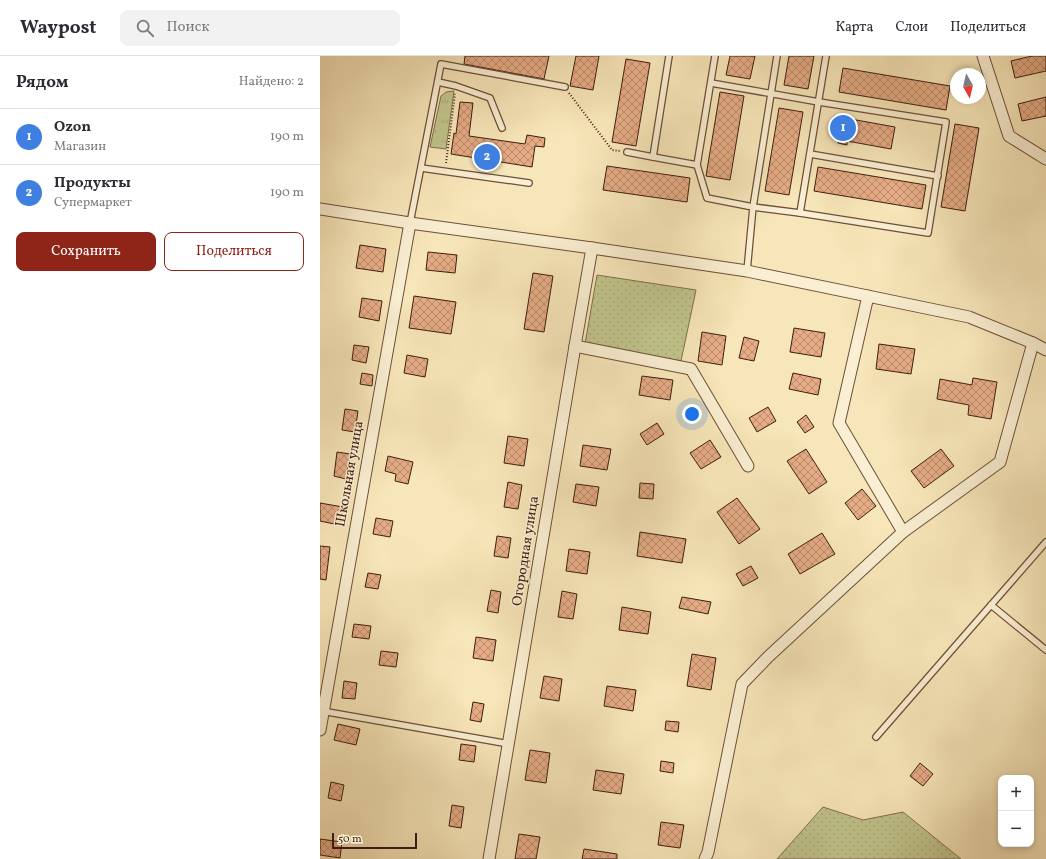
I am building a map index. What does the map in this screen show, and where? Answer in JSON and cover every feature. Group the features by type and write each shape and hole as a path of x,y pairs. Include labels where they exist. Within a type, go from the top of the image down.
{"street":[{"path":"983,56 1009,136 1046,159"},
{"path":"320,209 746,271 969,317 1033,343 1046,350"},
{"name":"Школьная улица","path":"320,730 322,711 410,223"},
{"name":"Огородная улица","path":"489,859 574,346 592,248"},
{"path":"868,296 839,423 903,532"},
{"path":"705,859 708,852 742,684 768,656 903,532 1000,462 1033,343"},
{"path":"574,346 691,368 748,466"}],"lane":[{"path":"653,157 669,56"},
{"path":"711,83 946,122 928,233 753,207 707,198 697,165 715,56"},
{"path":"746,271 753,207 777,56"},
{"path":"800,213 826,56"},
{"path":"410,223 441,64 565,87"},
{"path":"438,82 456,86 490,98 502,128"},
{"path":"627,152 697,165"},
{"path":"810,154 938,176"},
{"path":"421,168 528,183"},
{"path":"876,737 1046,542"},
{"path":"991,606 1046,650"},
{"path":"322,711 509,744"}],"path":[{"path":"445,171 456,86"},
{"path":"565,87 612,150"}],"green space":[{"path":"454,91 446,149 430,147 441,96 446,92"},
{"path":"597,275 696,290 681,361 585,344"},
{"path":"823,807 863,820 903,812 961,859 777,859"}],"building":[{"path":"465,56 549,56 544,79 464,64"},
{"path":"576,56 599,56 593,90 570,86"},
{"path":"730,56 755,56 750,79 726,75"},
{"path":"789,56 814,56 808,89 784,85"},
{"path":"1032,56 1046,56 1046,71 1015,78 1011,61"},
{"path":"626,59 650,63 636,146 612,142"},
{"path":"843,68 950,86 946,110 839,92"},
{"path":"720,92 744,96 730,180 706,176"},
{"path":"1046,97 1046,116 1022,121 1018,104"},
{"path":"460,102 473,103 469,136 525,144 527,135 545,138 544,147 535,146 532,167 451,154 454,133 456,134"},
{"path":"779,108 803,112 789,195 765,191"},
{"path":"834,116 895,127 891,149 847,141 847,145 838,143 839,136 830,135"},
{"path":"955,124 979,128 965,211 941,207"},
{"path":"607,166 690,178 687,202 603,190"},
{"path":"818,167 926,185 922,209 814,191"},
{"path":"360,245 386,249 383,272 356,268"},
{"path":"428,252 457,255 455,273 426,270"},
{"path":"533,273 553,276 544,332 524,329"},
{"path":"414,296 456,302 451,334 409,328"},
{"path":"362,298 382,301 379,321 359,317"},
{"path":"794,328 825,333 821,357 790,352"},
{"path":"702,332 726,336 722,365 698,361"},
{"path":"744,337 759,341 754,361 739,358"},
{"path":"879,344 915,349 911,374 876,369"},
{"path":"354,345 369,347 366,363 352,360"},
{"path":"407,355 428,359 425,377 404,373"},
{"path":"362,373 373,375 372,386 360,384"},
{"path":"793,373 821,379 818,395 789,389"},
{"path":"642,376 673,380 670,400 639,395"},
{"path":"973,378 997,382 991,419 968,415 969,405 937,399 940,379 972,385"},
{"path":"768,407 776,421 757,432 749,418"},
{"path":"345,409 358,411 355,432 342,430"},
{"path":"806,415 814,427 805,433 797,422"},
{"path":"657,423 664,434 647,445 640,434"},
{"path":"508,436 528,439 524,466 504,463"},
{"path":"710,440 721,457 701,469 690,453"},
{"path":"583,445 611,449 607,470 580,466"},
{"path":"806,449 827,482 809,494 787,461"},
{"path":"941,449 954,466 924,488 911,471"},
{"path":"337,452 350,454 346,479 334,476"},
{"path":"388,456 413,462 408,484 395,481 396,474 385,471"},
{"path":"508,482 522,485 518,509 504,507"},
{"path":"640,483 654,484 653,499 639,498"},
{"path":"576,484 599,487 596,506 573,502"},
{"path":"862,489 876,506 858,520 845,503"},
{"path":"737,498 760,529 739,544 717,512"},
{"path":"320,503 343,507 339,525 320,521"},
{"path":"376,518 393,521 390,537 373,534"},
{"path":"640,532 686,539 682,563 637,556"},
{"path":"822,533 835,554 800,574 788,554"},
{"path":"497,536 511,538 508,558 494,556"},
{"path":"320,546 330,547 326,580 320,579"},
{"path":"569,549 590,552 587,574 566,571"},
{"path":"751,566 758,578 743,586 736,574"},
{"path":"368,573 381,575 378,589 365,587"},
{"path":"491,590 501,592 498,613 487,611"},
{"path":"562,591 577,594 573,619 558,617"},
{"path":"682,597 711,602 708,614 679,608"},
{"path":"622,607 651,612 648,634 619,630"},
{"path":"354,624 371,626 369,639 352,637"},
{"path":"476,637 496,640 493,661 473,658"},
{"path":"381,651 398,653 396,667 379,665"},
{"path":"692,654 716,658 711,690 687,686"},
{"path":"544,676 562,679 559,701 540,698"},
{"path":"344,681 357,683 355,699 342,698"},
{"path":"607,686 636,690 633,711 604,706"},
{"path":"473,702 484,704 481,722 470,720"},
{"path":"666,721 679,722 678,732 665,730"},
{"path":"338,724 360,729 356,745 334,740"},
{"path":"461,744 476,746 474,762 459,760"},
{"path":"530,750 550,753 546,783 525,780"},
{"path":"661,761 674,763 673,773 660,771"},
{"path":"920,763 933,774 923,786 910,776"},
{"path":"596,770 624,774 621,794 593,790"},
{"path":"331,782 344,785 341,801 328,798"},
{"path":"452,805 464,807 461,828 449,826"},
{"path":"661,822 684,825 680,848 658,845"},
{"path":"519,834 540,837 536,859 515,859"},
{"path":"320,839 342,842 340,858 320,855"},
{"path":"584,849 617,854 617,859 582,859"}],"place":[{"name":"Ozon","path":"843,128"},
{"name":"Продукты","path":"487,157"}]}
